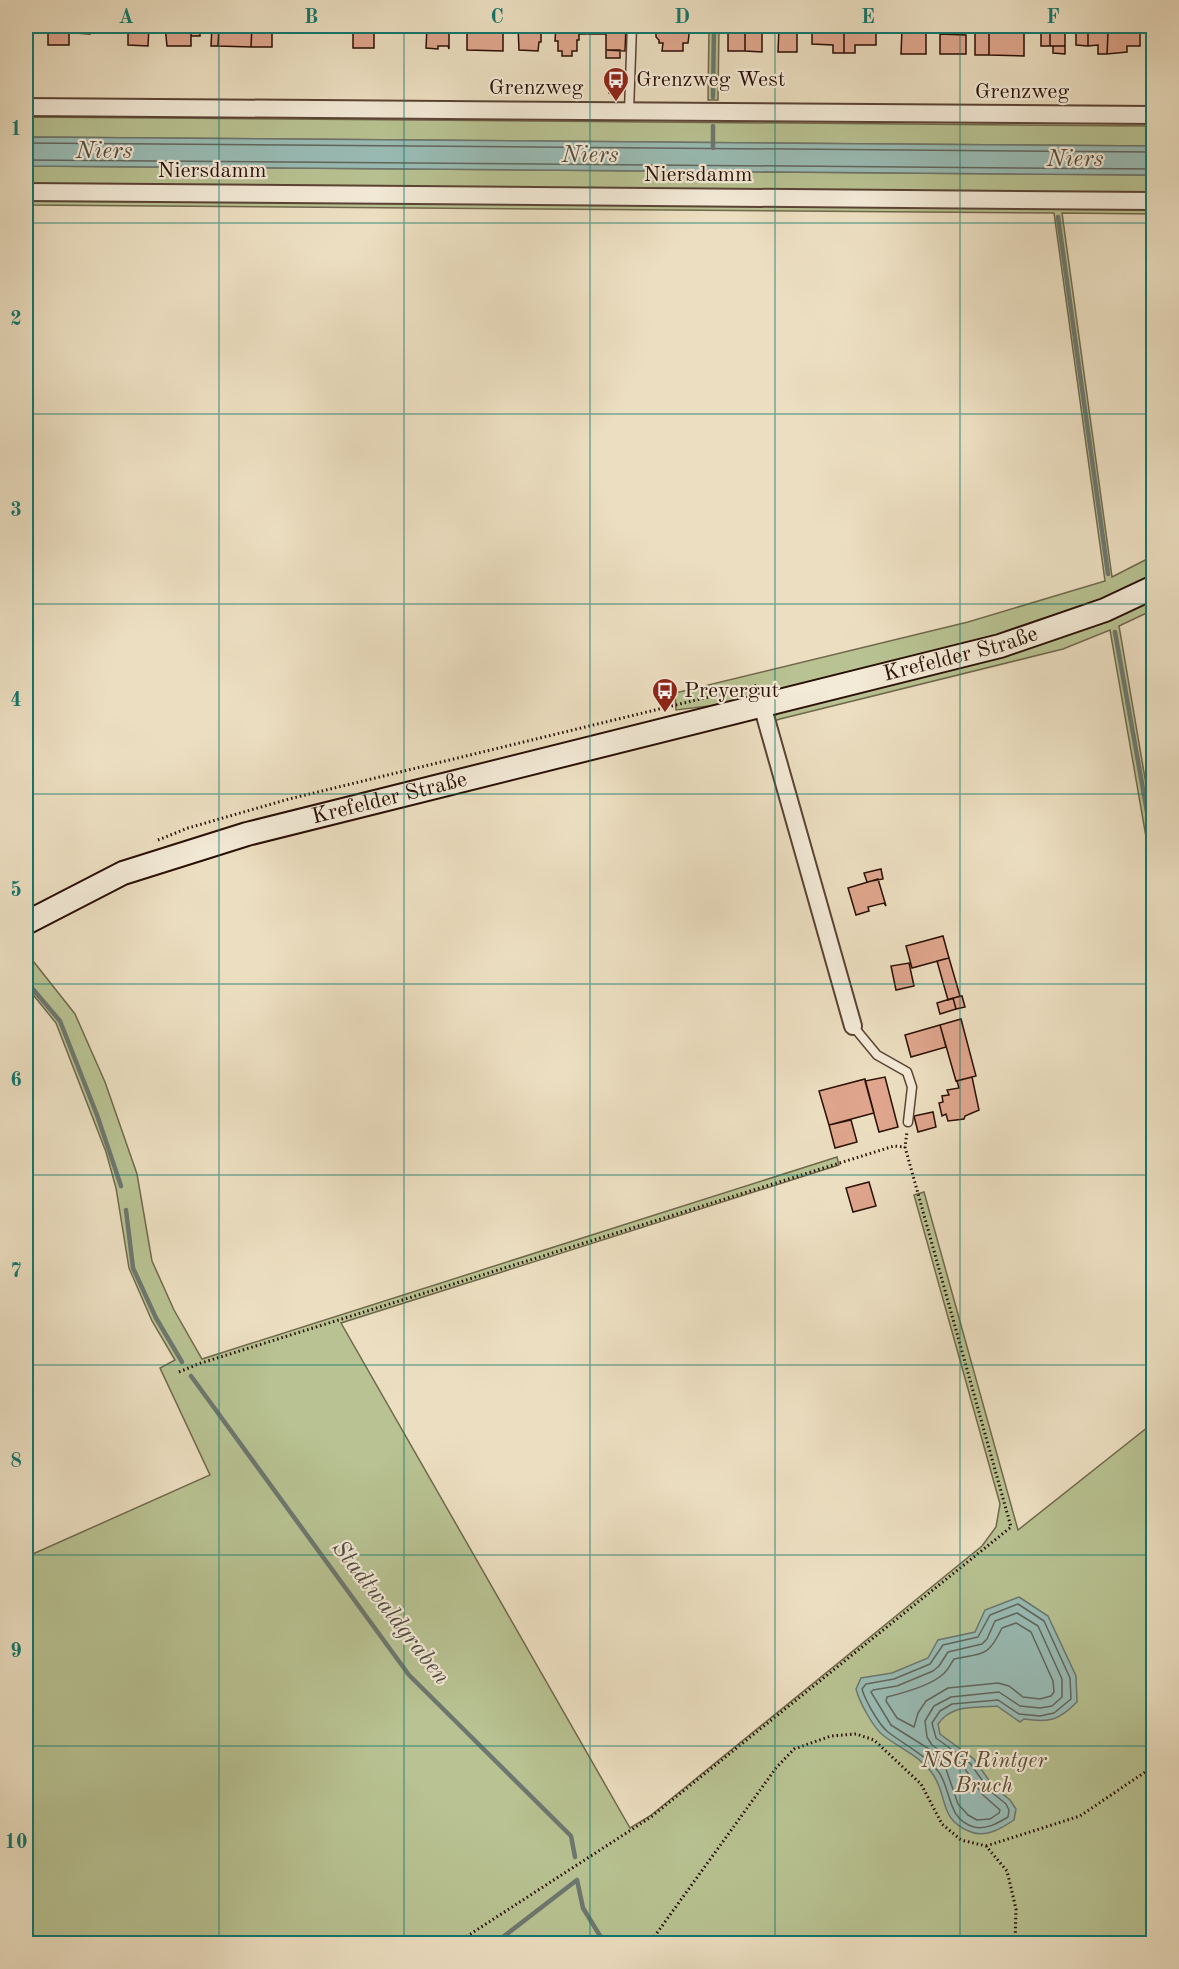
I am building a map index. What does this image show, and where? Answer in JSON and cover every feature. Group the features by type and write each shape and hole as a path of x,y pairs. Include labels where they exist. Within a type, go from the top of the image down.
{"main road":[{"name":"Krefelder Straße","path":"26,923 123,873 247,834 1000,646 1105,610 1154,587"}],"street":[{"name":"Grenzweg","path":"26,107 1154,115"},
{"name":"Niersdamm","path":"26,192 1154,201"},
{"path":"762,705 853,1026"}],"lane":[{"path":"629,111 632,26"},
{"path":"853,1026 877,1056 908,1072 912,1088 908,1122"}],"path":[{"path":"455,1944 651,1817 1011,1527 905,1147 908,1122"},
{"path":"179,1372 198,1364 871,1153 894,1146 905,1147"},
{"path":"648,1944 776,1768 794,1749 831,1736 856,1734 874,1740 921,1784 942,1824 961,1840 986,1846 1080,1816 1154,1766"},
{"path":"986,1846 1007,1871 1016,1909 1015,1944"}],"green space":[{"path":"709,26 719,26 718,100 708,100"},
{"path":"26,117 1154,126 1153,146 26,137"},
{"path":"26,166 1153,175 1153,214 1062,213 1112,577 1153,556 1153,579 998,637 725,704 676,710 675,693 968,622 1105,581 1054,213 26,205"},
{"path":"1153,598 1153,610 1119,626 1153,825 1153,877 1110,630 1063,649 771,722 778,712"},
{"name":"NSG Rintger Bruch","path":"26,952 75,1014 105,1082 137,1174 152,1261 174,1310 202,1359 837,1157 839,1165 341,1323 630,1828 650,1816 982,1546 996,1527 1000,1504 914,1195 924,1192 1018,1530 1153,1423 1153,1943 26,1943 26,1557 210,1475 160,1368 175,1360 152,1321 129,1268 116,1188 106,1152 56,1023 26,986"}],"water":[{"name":"Niers","path":"26,137 1153,146 1154,175 26,166"},
{"path":"1019,1597 1048,1616 1076,1676 1077,1702 1054,1719 1041,1721 1024,1719 1020,1722 997,1706 972,1707 950,1713 938,1724 940,1734 974,1759 993,1786 1010,1800 1016,1809 1014,1820 994,1831 977,1834 961,1827 949,1815 938,1784 929,1769 875,1727 856,1689 861,1678 892,1673 928,1658 938,1640 975,1632 985,1610"}],"building":[{"path":"48,26 69,26 69,45 48,45"},
{"path":"75,26 90,26 90,34 75,33"},
{"path":"128,26 149,26 148,46 128,45"},
{"path":"165,26 191,26 191,46 167,46"},
{"path":"191,26 200,26 200,36 191,36"},
{"path":"212,26 219,26 218,46 211,46"},
{"path":"219,26 252,26 251,47 218,46"},
{"path":"252,26 272,26 272,47 251,47"},
{"path":"353,26 374,26 374,48 353,48"},
{"path":"467,26 503,26 503,51 467,50"},
{"path":"518,26 541,26 541,42 539,42 538,51 519,50"},
{"path":"556,26 579,26 577,51 572,51 572,56 562,56 562,51 558,51 558,41 555,41"},
{"path":"580,26 587,26 586,34 579,34"},
{"path":"588,26 606,26 606,34 588,34"},
{"path":"606,26 626,26 625,51 606,50"},
{"path":"656,26 690,26 688,43 683,43 683,51 662,51 663,43 659,43 656,37"},
{"path":"817,26 837,26 837,31 817,31"},
{"path":"844,26 856,26 856,31 844,31"},
{"path":"863,26 873,26 873,31 876,31 876,45 855,45 855,53 844,53 844,31 863,31"},
{"path":"965,26 975,26 975,32 965,32"},
{"path":"975,26 989,26 989,32 975,32"},
{"path":"989,26 1007,26 1007,30 1024,31 1024,56 989,55"},
{"path":"1007,26 1024,26 1024,31 1007,30"},
{"path":"1115,26 1140,26 1140,46 1127,46 1127,52 1107,54 1108,33 1115,33"},
{"path":"427,27 449,27 449,49 448,46 438,46 438,49 426,48"},
{"path":"1041,27 1050,28 1050,46 1041,46"},
{"path":"779,28 797,28 797,52 778,52"},
{"path":"902,29 926,29 926,54 901,54"},
{"path":"728,30 745,31 745,51 728,51"},
{"path":"745,31 762,31 762,52 745,51"},
{"path":"812,31 844,31 844,53 833,53 833,45 812,44"},
{"path":"975,32 989,32 989,55 975,55"},
{"path":"1076,32 1088,32 1088,46 1076,45"},
{"path":"1088,32 1108,33 1107,54 1098,54 1098,45 1088,46"},
{"path":"1050,33 1065,33 1065,46 1050,46"},
{"path":"940,34 966,35 966,54 940,54"},
{"path":"1053,46 1065,46 1065,54 1053,53"},
{"path":"606,50 620,50 620,58 606,58"},
{"path":"610,82 619,83 618,94 609,93"},
{"path":"881,869 883,879 867,882 864,873"},
{"path":"878,879 886,906 884,903 868,907 869,911 856,915 848,888"},
{"path":"943,936 949,958 912,968 906,946"},
{"path":"949,958 960,996 948,1000 937,961"},
{"path":"909,963 914,986 896,990 891,966"},
{"path":"962,996 965,1007 956,1009 953,998"},
{"path":"953,998 956,1009 940,1014 937,1003"},
{"path":"961,1019 976,1076 956,1081 940,1025"},
{"path":"940,1025 946,1047 911,1057 905,1035"},
{"path":"885,1077 898,1127 879,1132 865,1081"},
{"path":"972,1077 979,1110 965,1116 964,1119 948,1121 946,1114 942,1116 939,1103 943,1102 942,1096 949,1095 947,1090 959,1088 957,1081"},
{"path":"865,1079 874,1113 829,1125 819,1091"},
{"path":"933,1112 936,1127 918,1132 914,1116"},
{"path":"851,1120 857,1142 835,1148 829,1125"},
{"path":"869,1182 876,1206 853,1212 846,1188"}],"waterway":[{"path":"713,97 714,26"},
{"path":"713,126 713,148"},
{"path":"1058,217 1108,574"},
{"path":"1115,632 1154,851"},
{"name":"Stadtwaldgraben","path":"26,981 60,1021 97,1115 121,1186"},
{"name":"Stadtwaldgraben","path":"126,1210 133,1268 156,1318 182,1362"},
{"name":"Stadtwaldgraben","path":"191,1376 409,1675 571,1836 575,1857"},
{"path":"494,1944 577,1880 583,1908 605,1944"}],"place":[{"name":"Grenzweg West","path":"616,103"},
{"name":"Preyergut","path":"665,714"}]}
